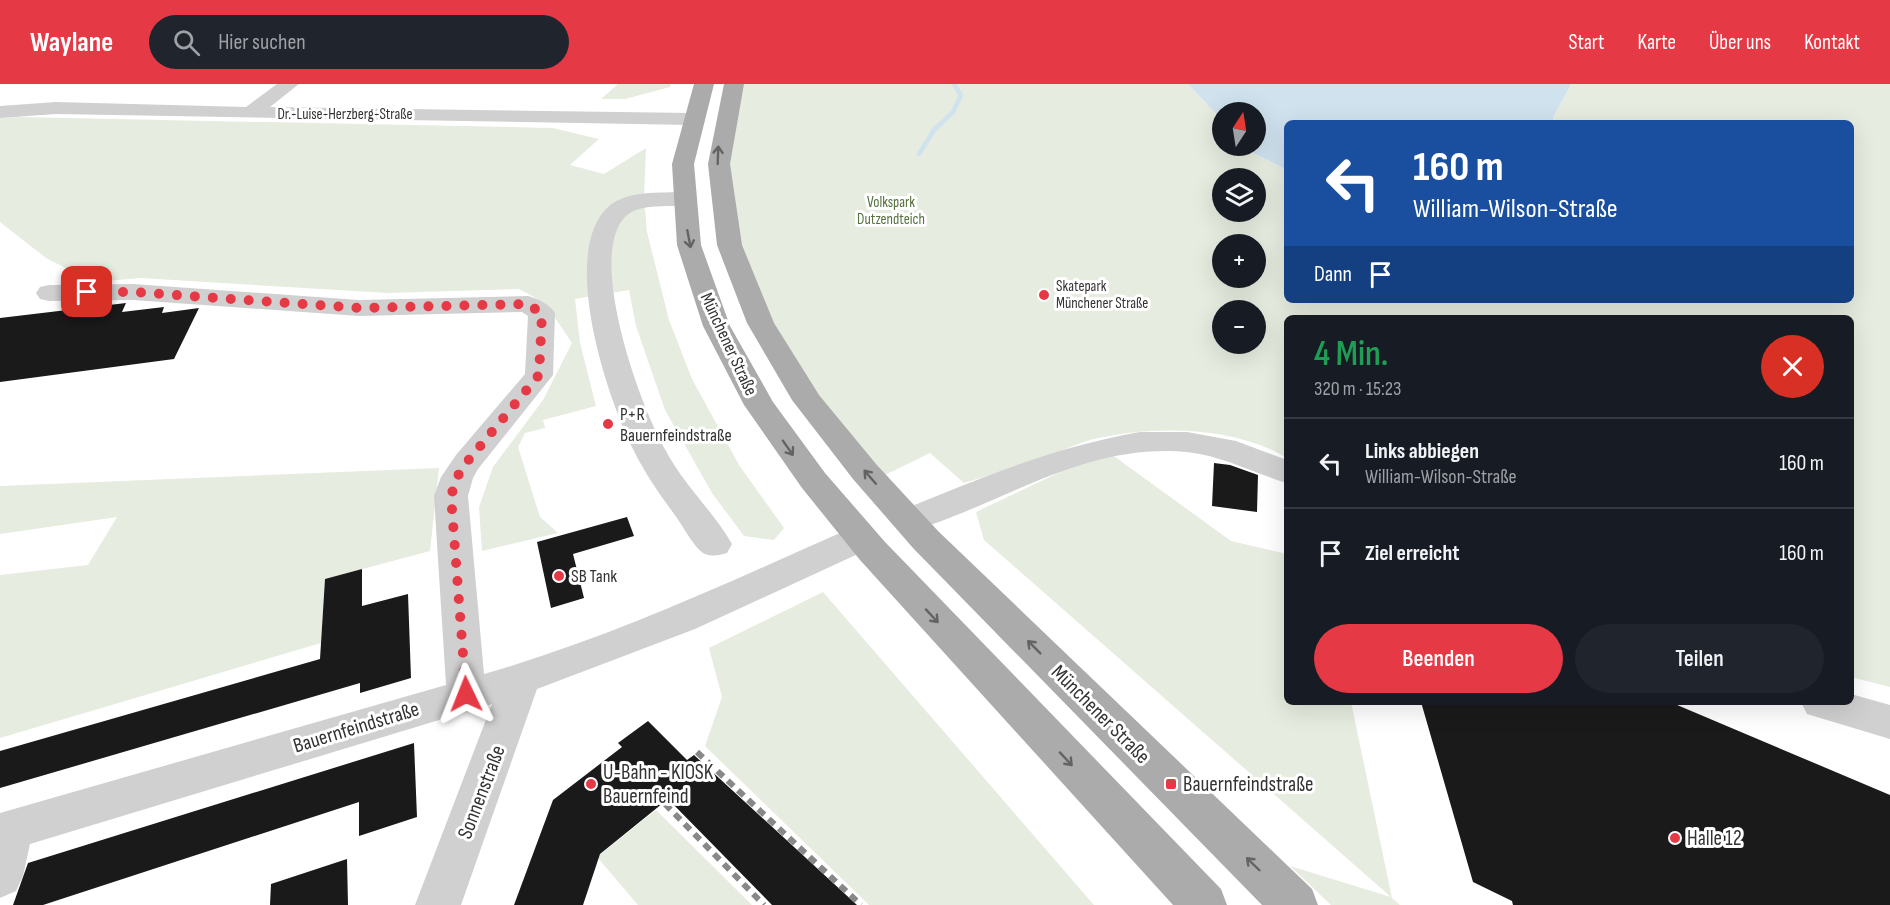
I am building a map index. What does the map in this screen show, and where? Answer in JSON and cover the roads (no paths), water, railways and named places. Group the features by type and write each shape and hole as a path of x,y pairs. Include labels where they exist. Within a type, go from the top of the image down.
{"main road":[{"name":"Münchener Straße","path":"704,84 690,119 684,151 683,199 691,248 718,329 756,400 796,459 861,538 1204,905"},
{"name":"Münchener Straße","path":"734,84 723,120 718,156 723,218 733,257 755,311 807,398 854,459 909,520 1295,905"},
{"path":"690,119 723,120"},
{"path":"756,400 787,405 807,398"},
{"path":"861,538 909,520"},
{"path":"1158,856 1192,905"}],"street":[{"path":"250,113 289,84"},
{"name":"Dr.-Luise-Herzberg-Straße","path":"0,112 56,108 690,119"},
{"path":"683,199 634,204 619,210 609,219 600,238 604,320 614,362 648,449 668,483 715,544"},
{"path":"49,293 133,292 359,308 528,304 542,314 539,375 467,462 457,477 451,496 466,694"},
{"path":"909,520 1063,458 1125,443 1174,441 1197,443 1245,454 1284,471"},
{"name":"Bauernfeindstraße","path":"0,876 5,831 521,679 682,619 861,538"},
{"name":"Sonnenstraße","path":"438,905 521,679"},
{"path":"1831,705 1890,722"}],"water":[{"path":"1188,84 1571,84 1553,120 1284,120 1284,168 1259,156 1266,156 1266,102 1212,102 1212,109"}],"waterway":[{"path":"919,154 934,130 953,112 961,95 954,84"}],"railway":[{"path":"697,752 861,905"},
{"path":"665,804 764,905"}],"place":[{"name":"Skatepark Münchener Straße","path":"1044,295"},
{"name":"P+R Bauernfeindstraße","path":"608,424"},
{"name":"SB Tank","path":"559,576"},
{"name":"U-Bahn - KIOSK Bauernfeind","path":"591,784"},
{"name":"Bauernfeindstraße","path":"1171,784"},
{"name":"Halle 12","path":"1675,838"}],"park label":[{"name":"Volkspark Dutzendteich","path":"891,210"}]}
